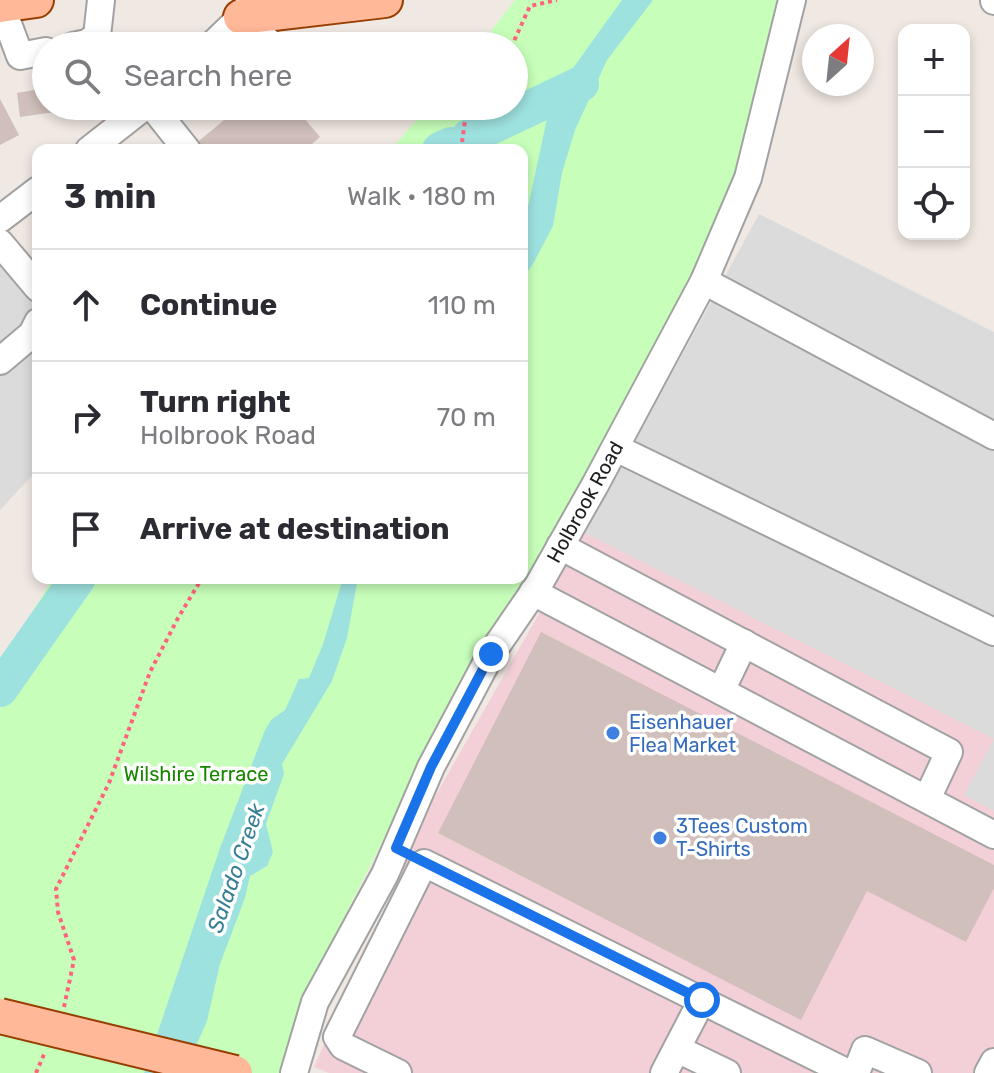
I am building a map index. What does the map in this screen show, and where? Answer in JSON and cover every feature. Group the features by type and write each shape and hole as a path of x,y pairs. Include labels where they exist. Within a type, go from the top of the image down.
{"main road":[{"path":"0,5 36,0"},
{"path":"246,8 385,0"},
{"path":"0,1016 235,1073"}],"street":[{"path":"97,32 101,0"},
{"name":"Holbrook Road","path":"294,1073 315,1002 374,893 431,767 484,667 533,592 616,448 704,281 748,178 792,0"},
{"path":"0,5 20,56 32,54"},
{"path":"224,32 246,8 263,32"},
{"path":"97,144 127,120"},
{"path":"163,120 182,144"},
{"path":"0,219 32,195"},
{"path":"0,243 32,281"},
{"path":"704,281 994,436"},
{"path":"0,361 32,334"},
{"path":"616,448 994,632"},
{"path":"560,546 949,752 927,799"},
{"path":"533,592 994,835"},
{"path":"721,691 744,643"},
{"path":"396,848 848,1073"},
{"path":"398,1073 343,1046 337,1037 424,863"},
{"path":"374,893 400,907"},
{"path":"664,1073 702,1000"},
{"path":"677,1049 727,1073"},
{"path":"856,1073 865,1050 918,1073"},
{"path":"988,1073 994,1062"}],"path":[{"path":"518,32 530,6 557,0"},
{"path":"462,144 465,120"},
{"path":"60,1016 74,960 58,912 56,889 109,783 150,672 199,584"},
{"path":"36,1073 50,1040"}],"shaded area":[{"path":"759,214 994,332 994,811 964,795 993,739 585,533"},
{"path":"0,245 32,267 32,475 0,510"},
{"path":"585,533 994,739 964,795 994,811 994,1073 329,1073 314,1067 433,800"}],"green space":[{"name":"Wilshire Terrace","path":"515,0 780,0 739,179 706,253 571,512 528,577 528,144 396,144 416,120 528,120 528,32 490,32"},
{"name":"Wilshire Terrace","path":"49,584 524,584 477,655 300,1004 280,1073 0,1073 0,664"}],"water":[{"path":"622,0 653,0 607,60 575,130 562,173 553,226 528,271 528,207 548,114 568,75"},
{"name":"Salado Creek","path":"341,584 357,584 347,638 332,681 282,764 284,774 266,824 273,852 267,866 250,876 220,964 207,1021 184,1073 144,1073 220,848 265,730 271,720 285,710 299,679 309,678"}],"building":[{"path":"32,90 32,115 20,117 17,93"},
{"path":"0,99 19,135 0,145"},
{"path":"224,120 306,120 320,137 312,144 195,144"},
{"name":"Eisenhauer Flea Market","path":"541,632 994,865 994,888 966,942 867,891 801,1020 438,833"}],"waterway":[{"path":"528,109 581,84"},
{"path":"469,137 505,120"},
{"path":"0,689 74,584"}],"place":[{"name":"Eisenhauer Flea Market","path":"613,733"},
{"name":"3Tees Custom T-Shirts","path":"660,838"}],"route":[{"path":"491,654 431,767 396,848 702,1000"}]}
